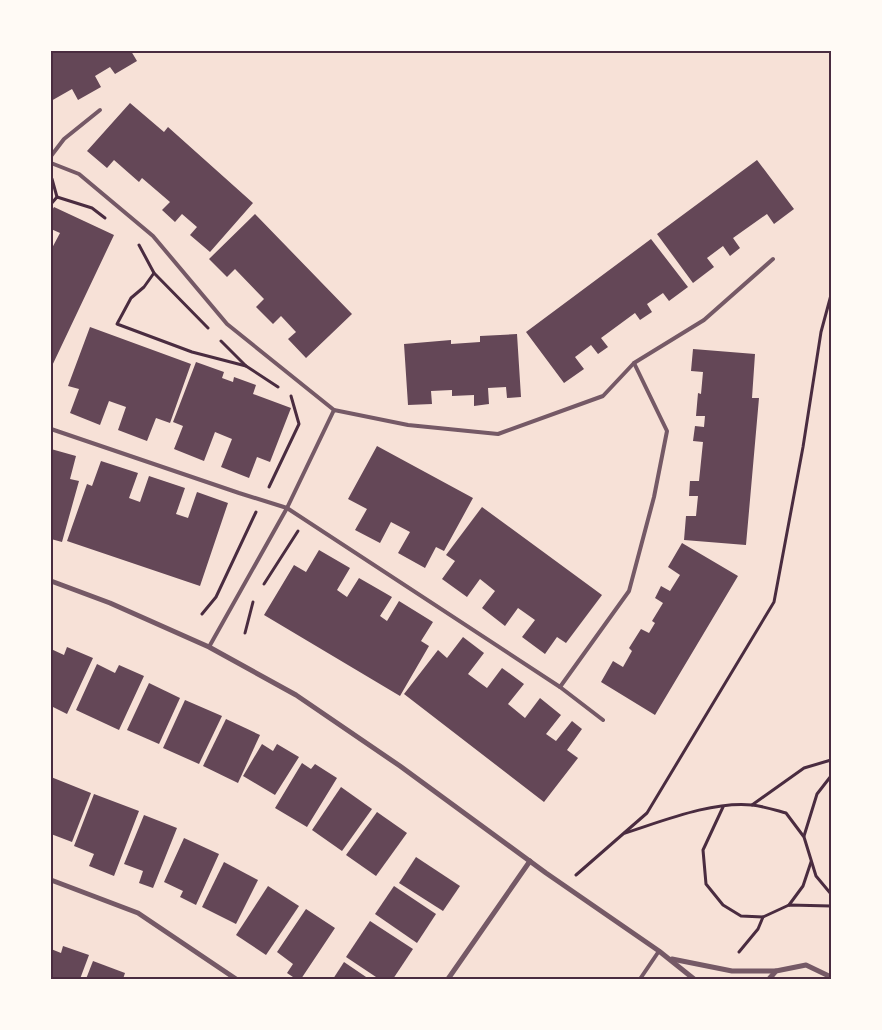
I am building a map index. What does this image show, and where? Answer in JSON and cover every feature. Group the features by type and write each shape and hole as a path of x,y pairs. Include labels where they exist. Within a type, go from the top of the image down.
{"street":[{"path":"51,582 110,603 210,647 296,695 400,766 563,885 660,950 694,979"},
{"path":"448,979 530,861"},
{"path":"51,880 138,913 236,979"},
{"path":"671,959 732,971 776,971 806,966 831,977"},
{"path":"769,979 776,971"}],"lane":[{"path":"51,156 64,139 100,110"},
{"path":"51,163 79,174 153,236 227,324 334,410 408,425 498,434 603,396 634,364 704,320 773,259"},
{"path":"560,687 629,591 654,497 667,430 634,364"},
{"path":"210,647 287,508 334,410"},
{"path":"51,429 287,508 560,687 602,720"},
{"path":"640,979 660,950"}],"path":[{"path":"51,177 57,197"},
{"path":"51,204 57,197"},
{"path":"57,197 92,208 107,220"},
{"path":"138,244 154,273 214,333"},
{"path":"154,273 144,287 131,298 117,324 192,352 246,366"},
{"path":"563,885 583,870 647,813 774,602 803,448 821,332 831,294"},
{"path":"220,340 246,366 283,390"},
{"path":"202,614 216,597 299,424 291,395"},
{"path":"263,584 305,520"},
{"path":"245,633 253,600"},
{"path":"752,805 804,768 831,760"},
{"path":"804,837 817,794 831,776"},
{"path":"622,834 692,812 723,806 752,805 786,813 804,837 816,876 831,894"},
{"path":"723,806 703,850 706,884 723,905 740,916 763,916 789,905 831,906"},
{"path":"789,905 803,886 811,861"},
{"path":"739,952 758,928 763,916"}],"building":[{"path":"51,51 131,51 137,61 115,74 110,67 95,76 101,87 78,100 72,89 51,101"},
{"path":"130,103 164,132 168,127 253,203 210,252 190,235 197,227 182,214 175,222 162,210 170,202 142,178 139,182 114,160 107,168 87,151"},
{"path":"757,160 794,209 774,224 767,214 733,238 740,248 730,256 723,246 707,258 714,267 693,283 657,234"},
{"path":"54,207 114,235 51,368 51,250 60,233 51,229 51,212"},
{"path":"255,214 352,314 306,358 288,339 296,332 281,316 273,324 256,307 264,299 235,269 227,277 209,259"},
{"path":"651,239 688,287 669,301 663,293 647,304 652,312 640,320 635,313 601,338 608,347 598,354 591,345 575,357 584,369 564,383 526,332"},
{"path":"90,327 191,364 170,423 156,418 147,441 118,430 126,407 109,401 100,425 70,413 79,389 68,386"},
{"path":"517,334 521,397 507,398 506,387 488,388 489,404 474,406 474,395 452,396 452,390 431,391 432,404 408,405 404,344 451,340 451,344 480,342 480,336"},
{"path":"693,349 755,354 752,398 759,398 746,545 684,540 686,516 696,516 698,496 689,496 690,481 699,481 703,442 693,441 695,426 704,427 705,416 696,416 698,393 701,394 703,372 691,371"},
{"path":"196,362 224,372 222,378 233,382 234,377 256,385 253,394 291,408 270,462 257,457 249,478 221,467 232,439 215,432 204,461 174,449 183,426 173,422"},
{"path":"377,446 473,498 444,551 436,547 425,568 398,553 410,532 391,522 380,543 355,530 367,509 348,499"},
{"path":"51,449 76,456 70,479 79,481 62,542 51,539"},
{"path":"101,461 138,473 129,498 140,502 149,476 185,488 176,514 188,518 197,492 228,503 200,586 67,541 87,484 92,486"},
{"path":"482,507 602,595 566,643 557,637 545,654 522,637 535,620 518,608 505,626 482,608 495,591 480,579 467,597 442,579 455,561 446,555"},
{"path":"682,543 738,576 655,715 601,682 613,661 623,667 632,651 629,648 641,629 649,633 655,623 652,621 663,603 655,598 661,586 670,591 680,575 668,567"},
{"path":"319,550 350,568 337,590 347,597 359,578 392,597 380,616 387,621 399,601 433,622 421,641 429,646 400,696 264,615 294,565 306,572"},
{"path":"463,637 484,653 468,674 487,688 502,668 524,684 508,704 525,718 540,698 561,715 546,734 556,741 572,721 582,729 567,750 578,758 544,802 404,694 438,650 447,658"},
{"path":"67,647 93,658 67,714 51,706 51,649 64,655"},
{"path":"97,664 115,673 119,665 144,676 119,730 76,710"},
{"path":"149,683 180,698 159,744 127,730"},
{"path":"185,700 222,716 199,764 163,748"},
{"path":"226,719 260,735 238,783 203,766"},
{"path":"262,744 273,751 277,744 299,757 275,795 243,776"},
{"path":"302,763 311,769 315,764 337,778 307,827 275,808"},
{"path":"51,777 91,793 72,842 51,834"},
{"path":"341,787 372,809 342,851 312,830"},
{"path":"94,794 139,811 114,876 89,866 94,854 74,846"},
{"path":"377,812 407,833 376,876 346,855"},
{"path":"144,815 177,828 153,888 139,883 143,871 124,864"},
{"path":"184,838 219,854 196,905 180,897 183,891 164,882"},
{"path":"416,857 460,886 443,911 399,883"},
{"path":"224,862 258,880 236,924 202,907"},
{"path":"268,886 299,906 266,955 236,935"},
{"path":"394,886 436,914 417,943 375,914"},
{"path":"306,909 335,928 301,979 296,979 287,973 293,964 277,952"},
{"path":"370,921 413,949 393,979 379,979 346,957"},
{"path":"63,946 89,955 80,979 51,979 51,949 61,953"},
{"path":"93,961 125,973 123,979 86,979"},
{"path":"344,962 369,979 333,979"}]}
